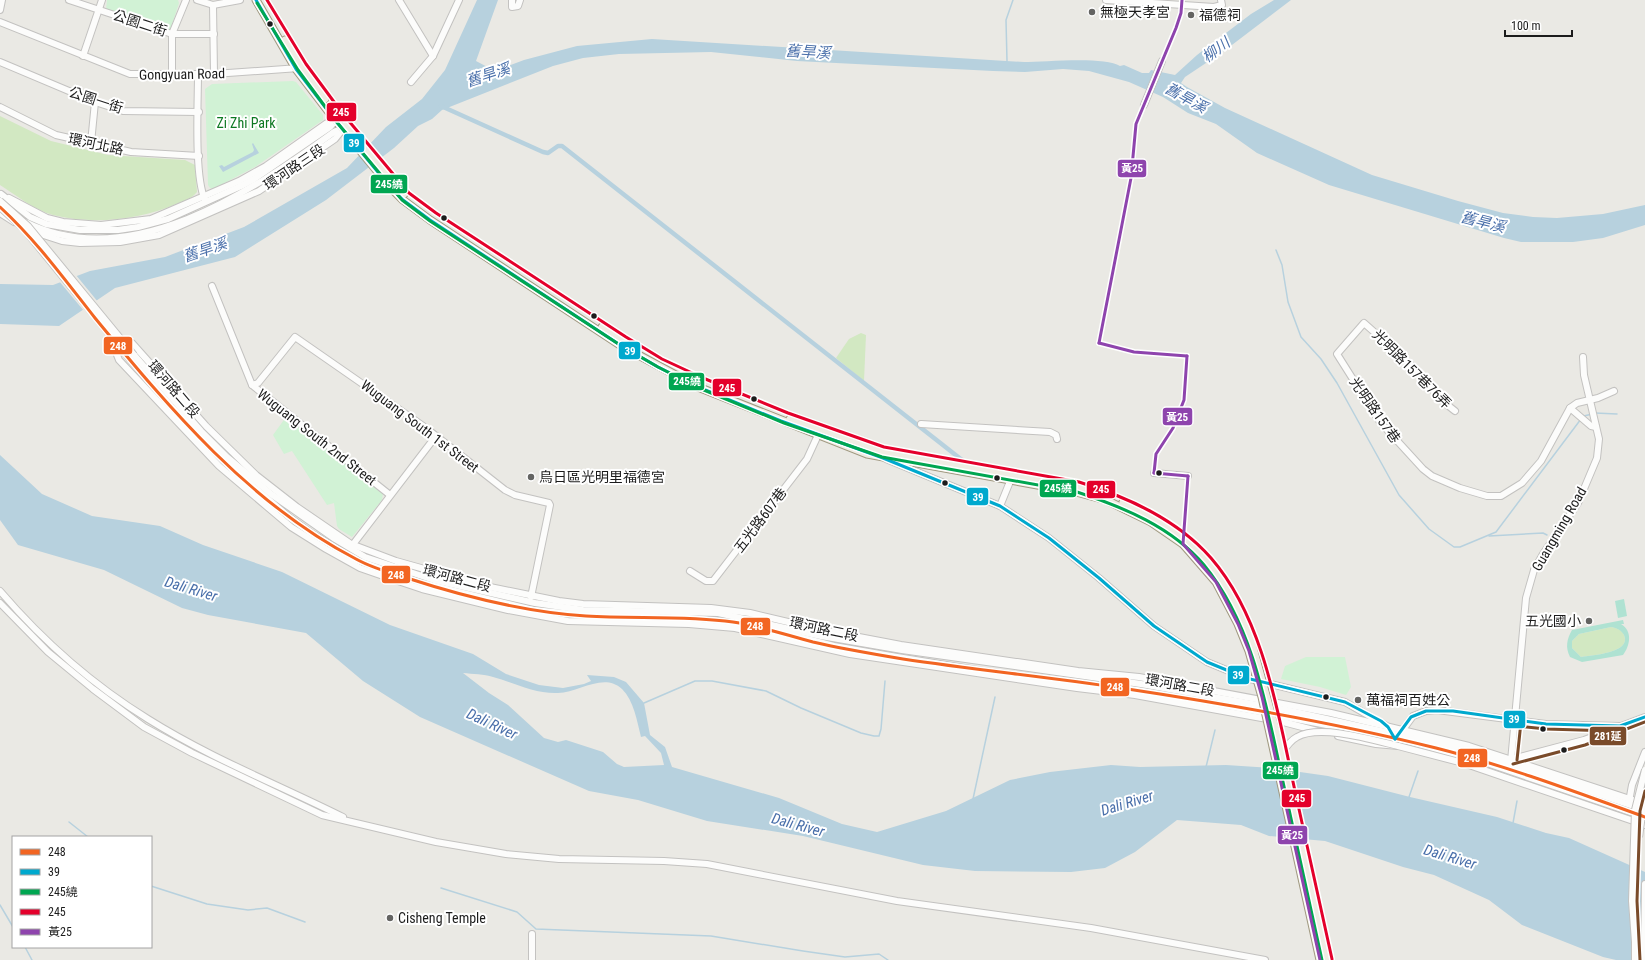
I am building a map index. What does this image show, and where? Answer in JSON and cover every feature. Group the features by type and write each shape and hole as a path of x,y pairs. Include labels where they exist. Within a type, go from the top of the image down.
{"main road":[{"path":"256,0 299,68 344,128 399,196 416,211 620,345 698,387 818,435 883,455 1076,492 1106,500 1151,522 1183,541 1216,582 1235,618 1249,651 1262,697 1320,960"},
{"path":"261,0 299,68"},
{"path":"385,177 406,197 433,217 623,341 660,363 701,383 786,418 883,455 1019,476 1078,487 1122,502 1149,515 1183,541 1208,562 1224,584 1243,618 1257,660 1282,752 1326,960"}],"street":[{"path":"0,10 2,0"},
{"name":"公園二街","path":"69,0 172,34 214,34"},
{"path":"83,56 102,0"},
{"path":"172,74 172,34 186,0"},
{"path":"197,0 213,5 240,0"},
{"path":"399,0 433,56"},
{"path":"411,82 433,56 459,0"},
{"path":"512,0 512,7 518,6 520,0"},
{"path":"1106,0 1214,7 1222,5 1221,0"},
{"path":"213,5 214,74"},
{"name":"Gongyuan Road","path":"0,22 130,74 214,74 299,68"},
{"path":"1144,104 1162,61"},
{"name":"公園一街","path":"0,62 95,102 123,110 198,112"},
{"path":"198,74 199,156 205,199 210,211"},
{"path":"91,143 95,102"},
{"name":"環河北路","path":"0,107 56,136 131,152 199,156"},
{"name":"環河路三段","path":"0,193 47,218 63,222 101,225 151,219 205,199 252,174 327,123 337,118"},
{"name":"環河路三段","path":"0,208 45,231 80,238 126,237 158,230 258,191 335,139 344,128"},
{"path":"0,201 28,226 155,384"},
{"path":"0,208 24,229 155,384 251,482 294,521 346,557 351,546 436,436"},
{"name":"環河路三段","path":"0,213 27,229 44,236 62,241 102,243 140,240 159,235 210,211"},
{"name":"Wuguang South 2nd Street","path":"212,286 252,385 390,495"},
{"name":"光明路157巷76弄","path":"1337,354 1364,323 1417,370 1441,400 1455,411"},
{"name":"Wuguang South 1st Street","path":"252,385 258,383 295,337 436,436 508,492 549,503 550,505 531,596"},
{"name":"環河路二段","path":"129,341 137,346 206,426 256,475 302,511 351,546 372,553 436,573 531,596 583,604 711,608 750,613 821,633 1078,671 1139,678 1255,708 1076,688 911,664 790,638 735,628 689,624 568,621 532,615 422,589 360,568 346,557 291,527 219,466 119,360 115,350 119,342 129,341"},
{"name":"光明路157巷","path":"1337,354 1380,422 1423,469 1432,476 1460,488 1487,496 1501,496 1522,483 1541,461 1572,409"},
{"name":"Guangming Road","path":"1508,777 1516,721 1518,677 1526,598 1534,570 1543,554 1578,503 1597,458 1600,439 1584,376 1583,357"},
{"path":"1596,427 1586,422 1572,409 1577,403 1598,398 1614,391"},
{"path":"921,424 1050,432 1056,435 1057,439"},
{"name":"五光路607巷","path":"690,571 706,581 713,581 807,459 818,435"},
{"path":"883,455 1000,506 1055,543 1099,578 1154,626 1207,662 1246,678 1345,702 1400,734"},
{"path":"1154,473 1188,476"},
{"path":"1000,506 1011,480 1019,476"},
{"path":"251,482 294,511 351,546 365,557 434,580 535,603 583,610 718,613 793,626 790,638"},
{"path":"0,591 34,628 54,646 98,683 149,720 195,746 352,822"},
{"path":"0,603 28,633 70,671 144,727 192,753 322,815 430,840 506,854 559,859 664,861 707,864 897,901 1091,928 1265,960"},
{"path":"819,645 821,633"},
{"path":"1255,708 1331,713 1388,727 1392,732"},
{"path":"1255,708 1400,734 1510,764 1645,810"},
{"path":"1255,708 1400,734 1475,759 1510,764 1628,805 1645,817"},
{"path":"1255,708 1376,744 1398,746"},
{"path":"1398,746 1400,734 1411,717 1426,711 1453,711 1546,724 1620,726"},
{"path":"1510,764 1584,740 1645,717"},
{"path":"1282,752 1296,737 1315,731 1329,732 1381,742 1463,763 1508,777 1645,825"},
{"path":"1381,742 1400,734"},
{"path":"1626,818 1632,785 1645,752"},
{"path":"1635,942 1632,900 1635,810 1645,770"},
{"path":"1635,960 1639,822 1645,793"},
{"path":"1628,805 1645,804"},
{"path":"1644,960 1645,884"},
{"path":"532,934 532,960"},
{"path":"1644,944 1645,936"}],"green space":[{"path":"107,0 178,0 179,3 171,28 168,30 106,10"},
{"name":"Zi Zhi Park","path":"296,82 323,115 323,120 255,167 213,189 210,188 208,185 205,89 212,84"},
{"path":"0,116 51,141 108,155 185,160 195,165 197,192 182,202 147,214 131,217 84,220 46,213 32,206 0,185"},
{"path":"861,333 866,335 864,381 836,358 849,339"},
{"path":"286,417 383,493 382,500 352,537 339,529 337,526 334,503 327,505 292,451 284,454 273,435"},
{"path":"1624,599 1627,616 1618,618 1615,601"},
{"path":"1623,620 1624,624 1621,624 1625,627 1629,635 1629,643 1623,655 1582,662 1570,657 1568,653 1567,643 1572,630","holes":["1611,627 1617,629 1624,635 1625,641 1622,646 1617,649 1602,654 1581,657 1572,648 1572,641 1579,634"]},
{"path":"1611,627 1619,630 1624,635 1625,641 1622,646 1617,649 1602,654 1581,657 1572,648 1572,641 1579,634"},
{"path":"1306,657 1345,657 1351,687 1346,695 1320,687 1281,679 1285,666"}],"water":[{"name":"柳川","path":"477,0 498,0 476,61 495,71 524,60 577,46 652,39 1024,62 1088,60 1112,63 1120,66 1124,65 1142,73 1149,73 1151,70 1175,75 1197,55 1251,14 1274,0 1291,0 1224,51 1185,77 1181,83 1225,108 1372,175 1503,213 1533,217 1557,218 1603,214 1645,205 1645,225 1603,238 1573,242 1521,242 1504,238 1329,185 1257,153 1216,124 1188,113 1163,97 1129,82 1089,71 1063,69 1025,72 993,71 797,61 711,52 619,54 583,58 553,66 442,110 432,119 418,126 394,148 326,200 235,257 115,288 59,326 0,324 0,284 53,285 90,271 165,257 244,227 347,168 386,127 422,99 445,70"},
{"path":"253,143 259,153 223,172 219,166 222,165 224,167 253,152"},
{"name":"Dali River","path":"0,455 42,494 92,516 160,526 203,545 282,572 390,625 473,654 506,674 539,685 563,688 584,684 591,681 587,675 614,677 626,682 644,703 650,735 665,747 672,767 779,798 842,824 877,832 946,811 1010,780 1050,772 1111,765 1140,767 1226,765 1272,768 1328,776 1497,817 1546,833 1569,838 1645,872 1645,960 1616,960 1603,957 1522,925 1489,900 1434,875 1403,867 1325,841 1269,836 1241,825 1177,820 1135,852 1105,868 1071,872 975,871 923,865 803,836 707,821 638,800 589,791 420,717 363,681 306,633 208,615 182,608 104,570 18,545 0,520","holes":["463,673 490,676 533,690 550,693 566,692 599,683 607,682 615,684 622,689 629,699 641,737 645,736 661,753 664,765 624,767 617,764 603,752 566,740 558,742 544,738 508,705 489,693"]}],"pier":[{"path":"76,275 98,302 84,311 59,281"}],"waterway":[{"path":"1007,61 1006,20 1013,0"},
{"path":"441,106 543,152 548,153 558,146 562,146 962,460"},
{"name":"舊旱溪","path":"1276,250 1282,265 1288,302 1301,337 1321,359 1337,383 1399,495 1429,529 1454,547 1460,547 1496,532 1581,419"},
{"name":"舊旱溪","path":"1595,413 1617,414"},
{"name":"舊旱溪","path":"1584,416 1592,414"},
{"path":"1489,536 1543,533 1547,535"},
{"path":"644,703 695,681 712,681 766,691 801,708 861,733 879,736 881,729 885,681"},
{"path":"973,799 995,697"},
{"path":"1206,767 1215,730"},
{"path":"1409,797 1418,771"},
{"path":"1513,823 1517,801"},
{"path":"69,822 87,836"},
{"path":"152,886 207,904 248,910 267,908 305,922"},
{"path":"441,888 517,912 536,929 711,936 845,957 879,954 888,960"},
{"path":"0,905 12,925"},
{"path":"26,948 32,960"}],"transit line":[{"name":"39","path":"256,0 296,69 335,120 391,188 403,200 430,220 620,345 658,367 698,387 781,421 883,458 1000,506 1049,538 1099,578 1154,626 1207,662 1246,678 1345,702 1381,721 1388,727 1395,739"},
{"name":"245","path":"267,0 306,64 343,114 409,193 436,213 662,359 703,378 788,413 884,447 1079,482 1097,488 1133,502 1150,511 1167,521 1198,544 1211,558 1229,582 1244,609 1266,668 1275,700 1332,959"},
{"name":"黃25","path":"1099,343 1131,178 1136,124 1176,28 1181,13 1182,0"},
{"name":"245繞","path":"257,3 298,70 335,120 402,200 430,221 620,345 699,388 784,423 882,457 1077,492 1112,504 1162,529 1191,552 1204,565 1221,589 1236,616 1248,644 1265,702 1322,960"},
{"name":"248","path":"0,207 38,247 123,352 183,420 214,452 247,483 281,511 317,537 375,568 495,603 540,611 586,616 678,618 733,622 763,628 824,645 880,655 1200,700 1319,722 1463,755 1541,780 1645,817"},
{"name":"黃25","path":"1099,343 1134,352 1187,356"},
{"name":"黃25","path":"1154,473 1156,454 1173,428 1184,400 1187,356"},
{"name":"黃25","path":"1154,473 1188,476"},
{"name":"黃25","path":"1188,476 1183,544 1216,582 1238,624 1249,651 1262,697 1320,960"},
{"name":"39","path":"1395,739 1411,717 1426,711 1453,711 1546,724 1620,726 1645,717"},
{"name":"281延","path":"1517,760 1521,722"},
{"name":"281延","path":"1513,764 1585,745 1645,722"},
{"name":"281延","path":"1516,726 1546,729 1613,731"},
{"name":"281延","path":"1640,960 1637,901 1640,811 1645,791"}],"place":[{"name":"無極天孝宮","path":"1092,12"},
{"name":"福德祠","path":"1191,15"},
{"name":"烏日區光明里福德宮","path":"531,477"},
{"name":"五光國小","path":"1589,621"},
{"name":"萬福祠百姓公","path":"1358,700"},
{"name":"Cisheng Temple","path":"390,918"}]}
